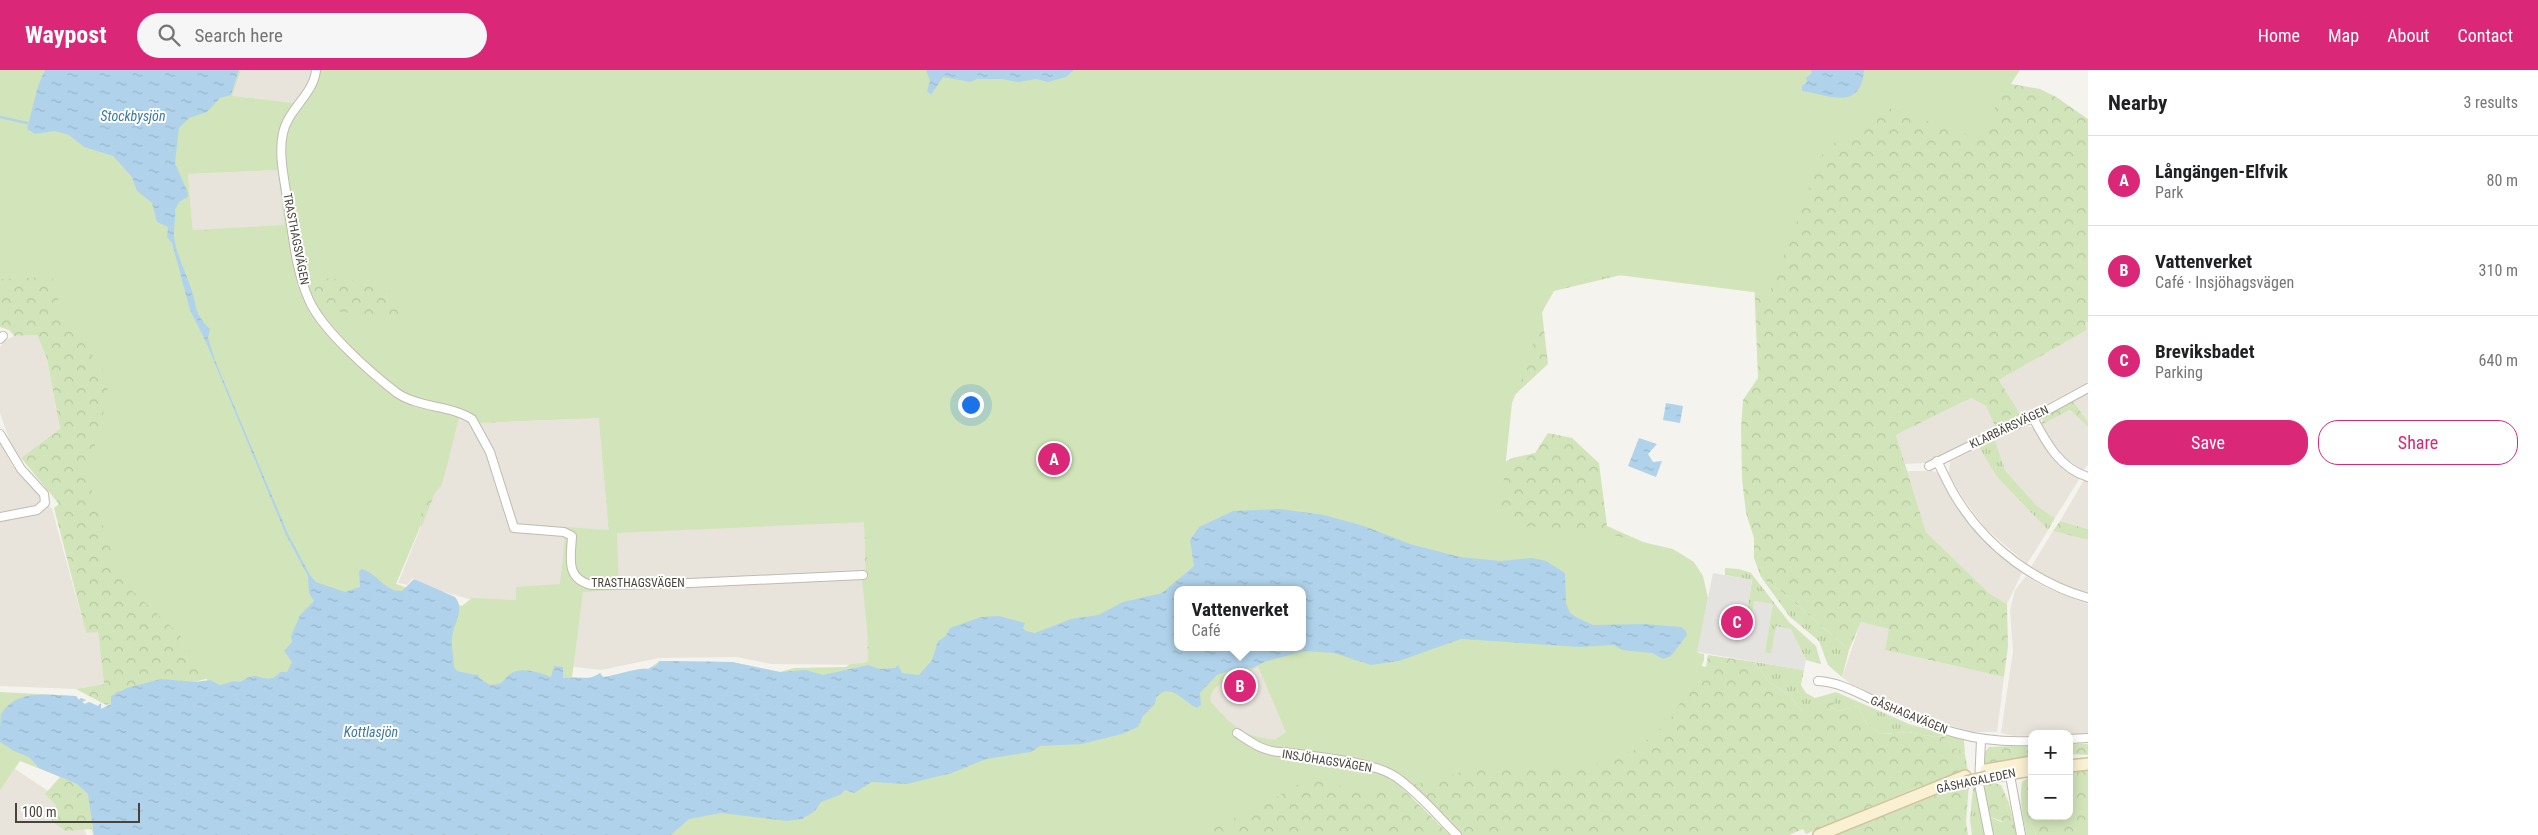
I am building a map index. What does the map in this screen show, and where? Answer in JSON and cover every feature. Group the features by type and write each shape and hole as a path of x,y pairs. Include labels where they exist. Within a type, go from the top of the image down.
{"main road":[{"path":"2073,760 2088,762"},
{"path":"2073,765 2088,762"},
{"name":"GÅSHAGALEDEN","path":"1819,835 1921,792 2028,763"},
{"name":"GÅSHAGALEDEN","path":"2009,769 2028,770"}],"street":[{"name":"TRASTHAGSVÄGEN","path":"316,70 315,77 304,96 288,116 283,134 284,176 296,252 309,300 321,321 345,347 398,394 472,419 490,452 514,528 564,532 572,536 572,569 579,581 591,585 863,575"},
{"name":"KLARBÄRSVÄGEN","path":"1929,466 2002,430 2033,418 2088,388"},
{"path":"2033,418 2055,455 2088,477"},
{"path":"0,434 20,469 44,494 45,503 37,510 0,517"},
{"path":"1937,461 1958,502 1998,547 2026,570 2045,582 2088,598"},
{"name":"GÅSHAGAVÄGEN","path":"1818,681 1829,681 1927,724 1982,740 2028,741"},
{"name":"INSJÖHAGSVÄGEN","path":"1237,733 1260,748 1273,752 1285,752 1372,767 1386,772 1411,789 1457,835"},
{"path":"2073,739 2088,738"},
{"path":"1982,740 1978,769 1979,784 1989,835"},
{"path":"2009,769 2021,835"}],"shaded area":[{"path":"241,70 314,70 312,79 299,99 292,103 231,96"},
{"path":"278,170 284,225 193,232 188,174"},
{"path":"2088,322 2088,382 2022,417 1999,380 2087,330 2085,323"},
{"path":"37,335 47,359 60,430 21,458 11,445 0,413 0,347 3,342 14,336"},
{"path":"2088,393 2088,422 2073,401"},
{"path":"1971,398 1986,406 1996,428 1925,463 1905,464 1896,435"},
{"path":"2070,410 2088,427 2088,465 2083,470 2058,453 2041,425"},
{"path":"455,417 480,423 599,418 864,522 868,665 771,664 737,657 659,658 601,670 551,664 520,602 472,600 434,589 413,578 407,585 398,583 437,488 441,487"},
{"path":"2023,426 2032,427 2047,451 2060,465 2080,478 2055,518 2037,506 2005,470 1995,440"},
{"path":"0,443 12,465 52,509 86,633 98,631 104,684 76,689 0,686"},
{"path":"1979,447 1996,476 2048,530 2027,564 1985,528 1963,498 1949,474 1950,462"},
{"path":"1907,471 1932,471 1939,473 1969,523 1982,539 2022,573 2007,604 1989,593 1926,532"},
{"path":"2084,480 2088,481 2088,529 2060,521"},
{"path":"2053,531 2088,540 2088,594 2049,578 2031,567"},
{"path":"1713,573 1752,580 1746,618 1751,619 1754,601 1773,604 1765,653 1771,654 1776,626 1791,629 1806,660 1804,670 1697,652"},
{"path":"2026,576 2047,588 2088,604 2088,734 2073,734 2073,730 2028,730 2028,736 2014,736 2001,733 2013,651 2010,610 2015,590"},
{"path":"1861,622 1890,629 1885,650 2004,677 1997,732 1969,732 1903,708 1851,684 1842,677"},
{"path":"1258,666 1286,732 1275,740 1259,738 1239,731 1210,701 1210,693 1217,684"},
{"path":"15,769 71,806 87,835 0,835 0,791"}],"green space":[{"path":"0,70 241,70 232,96 292,103 300,97 306,88 314,70 2020,70 1976,137 1888,108 1824,150 1769,294 1618,275 1587,279 1547,292 1527,366 1512,403 1500,517 1514,526 1560,528 1612,535 1673,549 1694,562 1703,576 1708,598 1698,653 1704,654 1704,660 1698,675 1669,721 1637,749 1585,768 1532,769 1482,765 1430,782 1369,791 1311,780 1295,786 1249,814 1219,823 1206,835 93,835 84,797 73,782 20,761 0,791 0,692 76,696 79,700 81,698 86,700 82,702 85,704 89,702 98,706 101,703 101,709 111,704 111,696 150,681 168,679 197,682 208,681 180,635 128,587 117,570 87,476 106,403 111,402 102,368 73,330 67,331 52,277 0,279","holes":["278,170 284,225 193,232 188,174","304,277 386,282 400,317 315,310","459,418 482,421 599,418 609,530 566,527 560,584 516,587 516,600 472,598 462,606 396,584 421,525 420,519 423,508 443,480","864,522 868,568 862,579 870,659 865,663 850,664 846,667 794,668 780,672 732,662 660,661 648,669 638,669 603,677 600,673 592,678 572,677 583,592 619,590 617,533","1258,666 1286,732 1275,740 1253,736 1238,728 1210,701 1213,690 1221,684 1243,675"]},
{"path":"1539,70 1869,109 1985,70 2006,83 2040,89 2056,97 2088,119 2088,322 2085,323 2087,330 1999,380 2022,417 1996,428 1986,406 1971,398 1896,435 1926,532 1989,593 2007,604 2008,646 2004,677 1885,650 1889,629 1861,622 1849,650 1786,595 1761,577 1754,558 1754,538 1746,513 1742,479 1741,428 1743,400 1758,378 1754,279 1621,275 1554,291 1542,312 1548,364 1507,402 1493,469 1512,458 1535,453 1548,433 1572,438 1599,463 1607,526 1677,557 1393,534 1185,586 1174,586 1174,589 868,665 864,522 609,530 599,418 480,423 456,417 441,487 437,488 421,528 412,437 229,673 106,705 76,689 104,684 98,632 86,633 54,508 59,504 21,458 60,429 47,359 37,335 14,336 9,330 0,327 0,241 284,225 291,170 231,96 292,103"},
{"path":"2073,401 2088,422 2088,427 2070,410 2041,425 2044,416"},
{"path":"1995,440 2005,470 2037,506 2055,518 2048,530 1996,476 1979,447"},
{"path":"2060,521 2088,529 2088,540 2053,531"},
{"path":"1725,568 1739,569 1751,573 1789,622 1816,646 1821,664 1806,660 1790,629 1771,654 1765,653 1751,619 1746,618 1752,580 1725,575"},
{"path":"1761,577 1786,595 1849,650 1842,677 1828,665 1819,641 1790,617"},
{"path":"1708,655 1755,662 1769,682 1790,696 1802,711 1831,698 1835,700 1831,707 1838,711 1858,706 1866,723 1881,734 1908,732 1935,737 1943,736 1953,748 1965,754 1968,772 1918,787 1806,834 1803,829 1789,835 1461,835 1414,788 1266,744 1239,731 1259,738 1275,740 1286,732 1258,666 1693,664 1706,667"},
{"path":"1755,662 1804,670 1801,685 1806,693 1815,698 1836,692 1909,724 1964,740 1965,754 1953,748 1943,736 1935,737 1908,732 1881,734 1866,723 1858,706 1838,711 1831,707 1802,711 1790,696 1769,682"},
{"path":"1253,668 1220,684 1212,694 1210,701 1234,727 1227,735 1397,783 1450,835 1095,835 1209,683"},
{"path":"2073,744 2088,744 2088,755 2073,754"},
{"path":"2028,745 2028,758 1983,767 1985,752 1989,747"},
{"path":"2088,769 2088,835 2036,835 2030,820 2073,820 2073,771"},
{"path":"60,777 73,782 86,792 93,829 66,831 51,821 56,805 45,794"},
{"path":"2028,778 2028,820 2036,835 2026,835 2022,809 2022,782"},
{"path":"1987,781 2001,785 2009,803 2006,807 2012,821 2009,824 1988,816 1982,782"},
{"path":"1969,785 1966,821 1968,835 1835,835 1892,809"},
{"path":"1973,787 1975,787 1985,835 1972,835 1970,820"},
{"path":"2009,803 2017,835 1994,835 1988,816 2001,822 2011,821 2006,807"}],"water":[{"name":"Kottlasjön","path":"45,70 239,70 231,95 220,98 207,112 189,118 179,128 175,163 188,197 179,202 175,210 175,244 198,314 210,329 208,338 215,360 288,534 310,575 316,582 345,592 360,587 359,571 362,569 368,571 386,586 396,591 402,591 414,579 455,597 458,602 459,612 452,639 454,667 457,671 478,674 479,678 490,685 501,683 510,674 525,670 551,677 554,666 563,667 563,678 587,678 600,673 603,677 639,669 648,669 657,665 659,661 732,662 780,672 806,670 823,675 868,665 880,669 895,668 898,665 902,673 919,675 932,660 938,641 946,636 950,628 981,617 999,616 1025,623 1023,628 1026,631 1035,633 1071,619 1098,615 1123,602 1162,593 1194,566 1190,540 1199,527 1233,511 1280,509 1324,515 1364,526 1410,544 1460,557 1501,561 1532,558 1546,561 1565,573 1566,603 1570,613 1578,618 1593,625 1645,624 1681,627 1686,631 1687,635 1671,656 1663,659 1652,653 1622,650 1614,645 1580,647 1461,639 1399,661 1371,665 1334,653 1304,651 1264,662 1253,668 1231,670 1217,675 1200,693 1201,705 1197,708 1177,694 1166,691 1161,693 1156,698 1155,704 1143,716 1138,727 1122,734 1082,744 1040,746 1031,752 986,759 952,773 907,784 872,782 854,793 845,790 840,795 821,802 815,811 802,819 787,821 721,813 689,819 671,835 94,835 88,794 77,784 39,768 29,757 14,751 0,742 1,714 8,706 16,700 25,697 45,694 76,696 79,700 81,698 86,700 82,702 85,704 89,702 98,706 101,703 101,709 111,704 111,696 127,688 161,679 195,682 210,680 220,685 234,681 240,682 253,676 274,677 280,672 287,672 292,662 284,651 292,642 291,636 300,615 314,601 309,593 308,576 286,535 206,342 190,310 172,243 167,237 168,227 157,222 152,203 137,191 132,177 113,156 84,147 69,135 55,131 35,134 27,129 38,86"},
{"path":"926,70 1074,70 1066,77 1048,82 1036,79 1018,82 1002,79 977,79 970,82 943,77 931,95 927,91 930,81"},
{"path":"1811,70 1864,70 1862,83 1857,92 1842,98 1802,91 1802,86 1807,82 1806,78 1812,73"},
{"path":"1666,403 1683,406 1680,423 1663,420"},
{"path":"1639,438 1657,444 1648,454 1653,462 1662,461 1656,477 1628,466"}],"waterway":[{"path":"0,117 27,123"}],"place":[{"name":"Långängen-Elfvik","path":"1054,459"},
{"name":"Breviksbadet","path":"1737,622"},
{"name":"Vattenverket","path":"1240,686"}],"water label":[{"name":"Stockbysjön","path":"133,116"}]}
